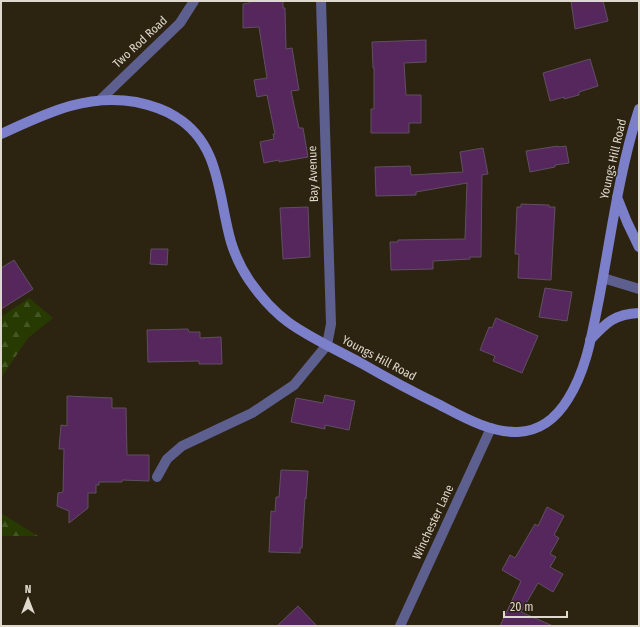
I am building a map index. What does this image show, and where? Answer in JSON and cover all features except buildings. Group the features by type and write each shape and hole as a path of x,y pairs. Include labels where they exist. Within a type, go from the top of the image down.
{"street":[{"name":"Two Rod Road","path":"100,100 180,23 194,1"},
{"name":"Bay Avenue","path":"321,1 331,324 327,345"},
{"name":"Youngs Hill Road","path":"1,134 48,113 75,104 100,100 126,101 152,106 176,117 196,134 204,144 215,168 235,254 261,297 281,316 291,324 327,345 432,402 456,414 491,428 510,432 531,431 549,422 556,416 576,384 590,340 603,278 617,197 639,109"},
{"path":"617,197 639,247"},
{"path":"603,278 639,289"},
{"path":"590,340 604,324 612,319 623,315 639,313"},
{"path":"157,477 167,459 182,446 252,413 294,385 327,345"},
{"name":"Winchester Lane","path":"400,626 491,428"}],"green space":[{"path":"29,298 53,318 28,338 1,378 1,317"},
{"path":"1,513 38,536 1,536"}]}
